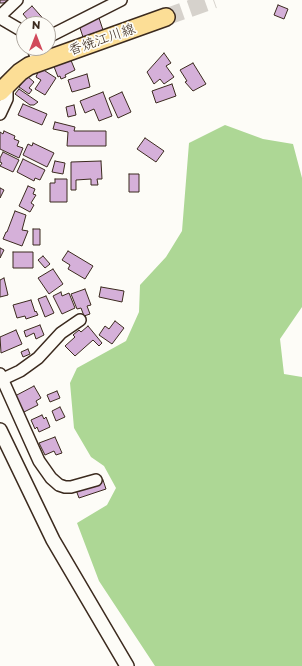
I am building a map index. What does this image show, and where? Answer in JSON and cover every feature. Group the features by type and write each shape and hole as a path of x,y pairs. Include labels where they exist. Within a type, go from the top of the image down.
{"main road":[{"name":"香焼江川線","path":"56,49 166,17"},
{"name":"香焼江川線","path":"3,89 35,56"}],"street":[{"path":"16,27 0,17 17,0"},
{"path":"56,33 121,0"},
{"path":"0,114 7,99 7,92 3,89"},
{"path":"80,320 60,333 38,358 20,371 2,377 39,461 51,478 59,485 66,487 72,487 96,480"},
{"path":"0,430 54,540 127,666"}],"green space":[{"path":"225,125 263,139 293,144 302,178 302,307 280,339 284,374 302,377 302,666 155,666 99,581 77,523 107,505 116,488 104,466 91,457 74,428 70,383 77,368 126,341 139,312 140,285 166,257 182,231 189,143"}],"building":[{"path":"0,0 12,0 0,3"},
{"path":"278,5 288,9 284,19 274,15"},
{"path":"32,6 41,16 25,16 23,14"},
{"path":"99,18 103,30 83,37 79,25"},
{"path":"164,53 171,63 166,66 174,77 164,84 160,79 154,84 147,72"},
{"path":"70,58 75,70 65,75 66,77 61,79 60,76 58,77 53,64"},
{"path":"193,63 206,84 193,91 185,82 187,81 180,70"},
{"path":"42,69 56,78 45,95 35,89 41,80 36,77 38,72"},
{"path":"87,74 90,87 72,92 68,80"},
{"path":"27,76 34,82 29,88 32,90 29,94 19,87"},
{"path":"172,84 176,96 156,103 152,91"},
{"path":"19,89 38,102 34,105 30,105 15,94"},
{"path":"103,92 112,116 99,121 94,109 85,113 80,101"},
{"path":"122,92 131,112 118,118 109,98"},
{"path":"23,104 47,114 42,125 18,115"},
{"path":"74,105 76,115 68,117 66,107"},
{"path":"55,122 75,127 74,131 106,131 106,146 67,146 68,132 53,129"},
{"path":"4,131 15,136 14,139 19,141 17,146 23,148 19,158 0,149 0,132 3,134"},
{"path":"145,138 164,151 156,162 137,149"},
{"path":"33,143 54,153 47,167 23,155 28,144 32,146"},
{"path":"3,152 19,160 13,172 0,166 2,163 0,162 0,158"},
{"path":"23,159 45,170 40,180 35,178 34,181 17,172"},
{"path":"55,161 65,163 63,174 52,172"},
{"path":"101,161 102,179 97,179 98,185 91,185 91,179 76,180 76,190 71,190 71,162"},
{"path":"129,174 139,174 139,192 129,192"},
{"path":"55,179 67,179 67,202 50,202 50,183 55,183"},
{"path":"28,186 35,189 33,194 36,195 31,203 34,205 30,212 19,206"},
{"path":"0,188 4,190 0,198"},
{"path":"15,211 26,215 22,230 28,231 22,246 3,239"},
{"path":"33,229 40,229 40,245 33,245"},
{"path":"0,248 4,250 0,258"},
{"path":"68,251 93,266 85,279 68,269 70,265 62,260"},
{"path":"13,252 33,252 33,268 13,268"},
{"path":"43,256 50,264 45,268 38,260"},
{"path":"53,269 63,284 49,294 38,278"},
{"path":"4,278 8,295 0,297 0,280"},
{"path":"101,287 124,291 122,302 99,297"},
{"path":"85,289 91,305 87,306 90,314 84,316 81,308 77,309 71,294"},
{"path":"61,292 62,296 69,293 75,308 62,314 53,296"},
{"path":"46,296 54,313 45,317 38,299"},
{"path":"31,300 35,312 36,311 38,315 26,319 25,316 17,318 13,305"},
{"path":"115,321 124,328 112,344 99,335 105,326 109,329"},
{"path":"40,325 44,335 36,339 34,333 26,337 24,331"},
{"path":"88,326 102,343 99,346 93,340 75,356 65,346 75,337 73,335 79,330 81,332"},
{"path":"16,330 22,344 1,353 0,337"},
{"path":"28,349 30,354 23,357 21,352"},
{"path":"34,386 41,398 36,401 38,405 24,412 15,396"},
{"path":"57,391 60,398 50,402 47,395"},
{"path":"60,407 65,417 56,421 52,411"},
{"path":"42,415 44,419 46,417 50,427 39,432 37,427 35,429 31,420"},
{"path":"55,437 62,453 56,455 54,451 45,455 39,443"},
{"path":"103,480 106,489 79,498 76,490"}],"tunnel":[{"path":"166,17 214,0"}]}
